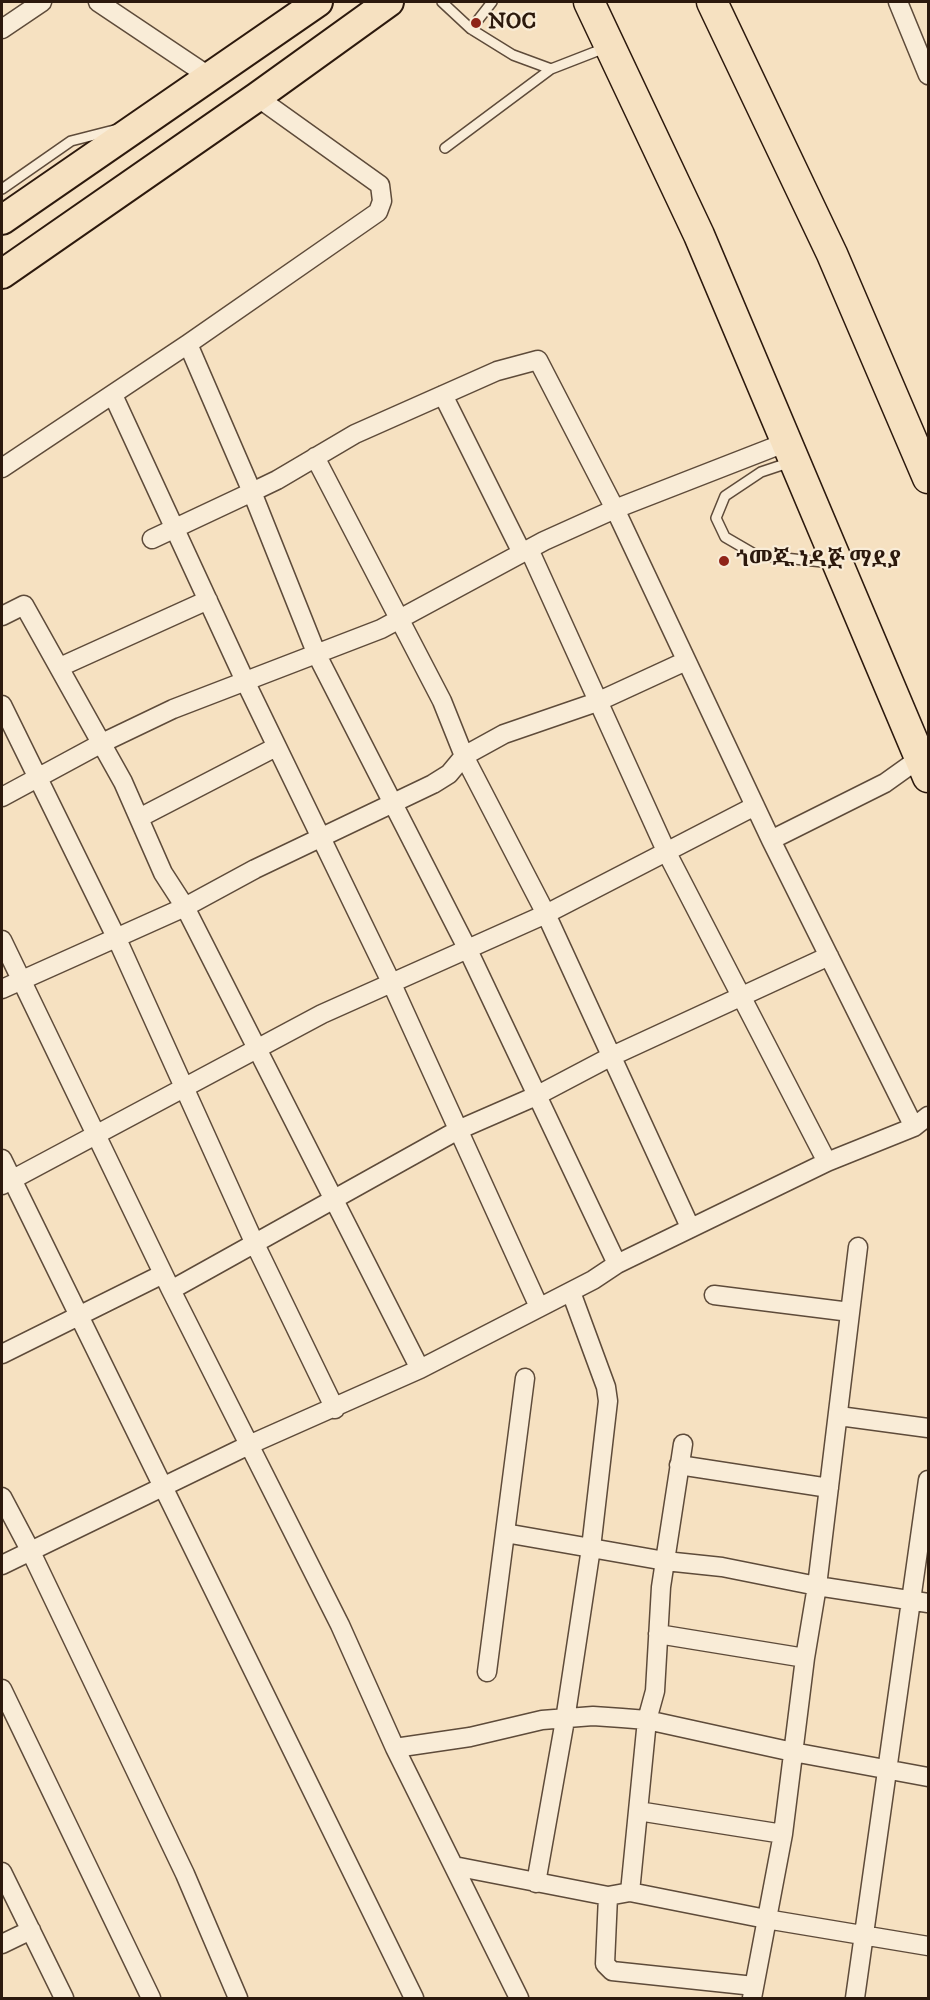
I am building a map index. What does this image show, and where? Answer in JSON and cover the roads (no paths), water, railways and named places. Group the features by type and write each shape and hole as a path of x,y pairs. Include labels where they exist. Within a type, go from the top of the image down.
{"highway":[{"path":"589,2 699,235 925,768"},
{"path":"712,2 832,254 928,478"}],"main road":[{"path":"2,220 318,2"},
{"path":"2,274 257,98 389,2"}],"street":[{"path":"2,29 42,2"},
{"path":"98,2 210,77"},
{"path":"898,2 928,75"},
{"path":"2,468 188,344 378,212 382,201 380,185 257,98"},
{"path":"188,344 252,492 317,655 468,950 617,1264"},
{"path":"2,1565 250,1444 335,1409 420,1369 571,1292 617,1264 690,1227 827,1162 921,1122 829,956 755,807 615,508 538,360 497,371 355,434 252,492 152,539"},
{"path":"113,395 276,747 391,982 539,1307"},
{"path":"443,395 525,551 667,854 827,1162"},
{"path":"2,797 102,743 173,709 317,655 399,619 525,551 615,508 791,452"},
{"path":"315,457 442,701 464,756 546,914 690,1227"},
{"path":"60,667 208,600"},
{"path":"2,616 24,605 60,667 102,743 163,873 185,907 255,1050 335,1200 420,1369"},
{"path":"2,989 185,907 255,869 320,839 392,801 433,784 449,774 464,756 504,734 597,702 686,661"},
{"path":"2,705 117,939 254,1242 335,1409"},
{"path":"139,818 276,747"},
{"path":"771,840 885,783 925,768"},
{"path":"7,1183 322,1014 546,914 755,807"},
{"path":"2,940 163,1274 340,1625 395,1748 519,1998"},
{"path":"171,1290 458,1130 536,1096 610,1057 829,956"},
{"path":"2,1159 7,1183 80,1315 414,1998"},
{"path":"608,1896 605,1964 612,1971 753,1992 783,1834 839,1416 858,1247"},
{"path":"2,1354 163,1274"},
{"path":"536,1883 565,1720 591,1548 608,1401 606,1387 571,1292"},
{"path":"714,1295 850,1312"},
{"path":"487,1672 525,1378"},
{"path":"839,1416 928,1428"},
{"path":"630,1892 647,1720 655,1691 664,1561 683,1444"},
{"path":"679,1465 829,1488"},
{"path":"855,1998 863,1934 919,1601 928,1480"},
{"path":"2,1497 30,1550 185,1875 238,1998"},
{"path":"505,1533 664,1561 722,1567 817,1586 919,1601"},
{"path":"658,1634 805,1658"},
{"path":"2,1689 151,1998"},
{"path":"395,1748 470,1737 542,1720 593,1716 647,1720 793,1752 928,1778"},
{"path":"638,1810 783,1834"},
{"path":"454,1866 608,1896 630,1892 766,1919 928,1946"},
{"path":"2,1872 64,1998"},
{"path":"2,1944 31,1930"}],"lane":[{"path":"442,2 471,29 513,55 551,69"},
{"path":"471,29 492,2"},
{"path":"445,148 551,69 610,46"},
{"path":"2,189 70,141 141,124"},
{"path":"791,452 725,496 716,518 725,537 756,555 838,563"}],"place":[{"name":"NOC","path":"476,23"},
{"name":"ጎመጁ ነዳጅ ማደያ","path":"724,561"}]}
